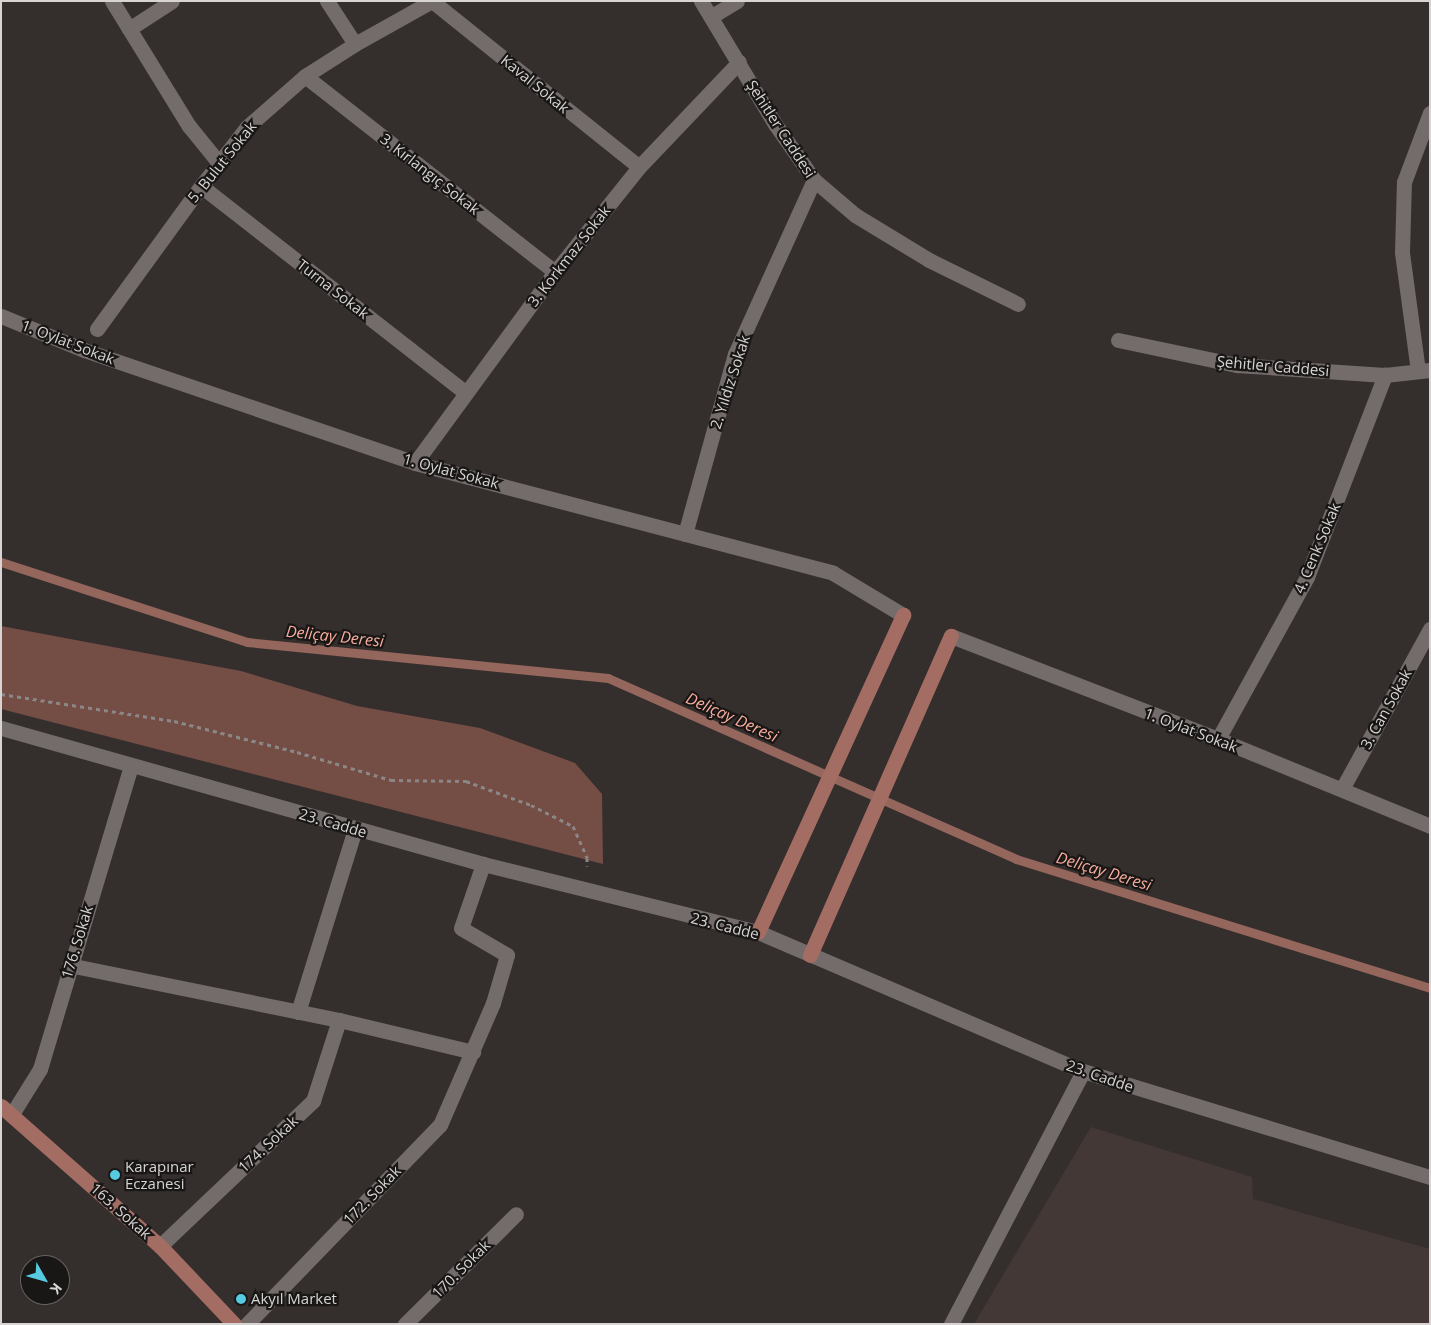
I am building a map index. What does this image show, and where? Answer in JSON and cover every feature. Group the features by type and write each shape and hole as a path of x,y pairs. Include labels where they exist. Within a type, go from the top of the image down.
{"main road":[{"path":"758,932 903,615"},
{"path":"810,955 951,636"},
{"name":"163. Sokak","path":"7,1110 160,1246 234,1324"}],"street":[{"path":"112,1 189,126 218,164"},
{"path":"128,28 172,1"},
{"path":"326,1 354,44"},
{"name":"5. Bulut Sokak","path":"97,329 201,186 247,127 305,76 354,44 432,1"},
{"name":"Kaval Sokak","path":"432,1 639,167"},
{"name":"Şehitler Caddesi","path":"701,1 712,16 775,124 814,180 855,215 930,260 1018,304"},
{"path":"712,16 737,1"},
{"name":"3. Korkmaz Sokak","path":"416,463 464,392 555,272 639,167 739,62"},
{"name":"3. Kırlangıç Sokak","path":"305,76 555,272"},
{"path":"1424,370 1402,252 1404,182 1430,113"},
{"name":"2. Yıldız Sokak","path":"685,534 735,354 814,180"},
{"name":"Turna Sokak","path":"201,186 464,392"},
{"name":"1. Oylat Sokak","path":"1,316 84,350 416,463 833,573 903,615"},
{"name":"Şehitler Caddesi","path":"1118,340 1237,365 1385,375 1424,370"},
{"name":"4. Cenk Sokak","path":"1218,739 1307,577 1385,375"},
{"name":"3. Can Sokak","path":"1342,788 1430,630"},
{"name":"1. Oylat Sokak","path":"951,636 1342,788 1430,826"},
{"name":"23. Cadde","path":"1,728 355,829 586,892 758,932 1083,1071 1430,1177"},
{"name":"176. Sokak","path":"7,1110 40,1069 69,965 131,766"},
{"path":"298,1012 355,829"},
{"name":"172. Sokak","path":"247,1324 440,1124 474,1052 507,955 461,928 483,864"},
{"path":"69,965 339,1020 474,1052"},
{"name":"174. Sokak","path":"160,1246 313,1102 339,1020"},
{"path":"951,1324 1083,1071"},
{"name":"170. Sokak","path":"405,1324 516,1214"}],"path":[{"path":"1,694 174,721 297,752 391,780 466,781 531,805 573,826 587,858 586,892"}],"shaded area":[{"path":"1,626 241,671 357,706 480,728 575,763 602,794 603,864 1,709"},
{"path":"1091,1127 1252,1177 1253,1199 1430,1249 1430,1324 974,1324"}],"waterway":[{"name":"Deliçay Deresi","path":"1,562 247,642 608,678 1016,859 1430,988"}],"place":[{"name":"Karapınar Eczanesi","path":"115,1175"},
{"name":"Akyıl Market","path":"241,1299"}]}
